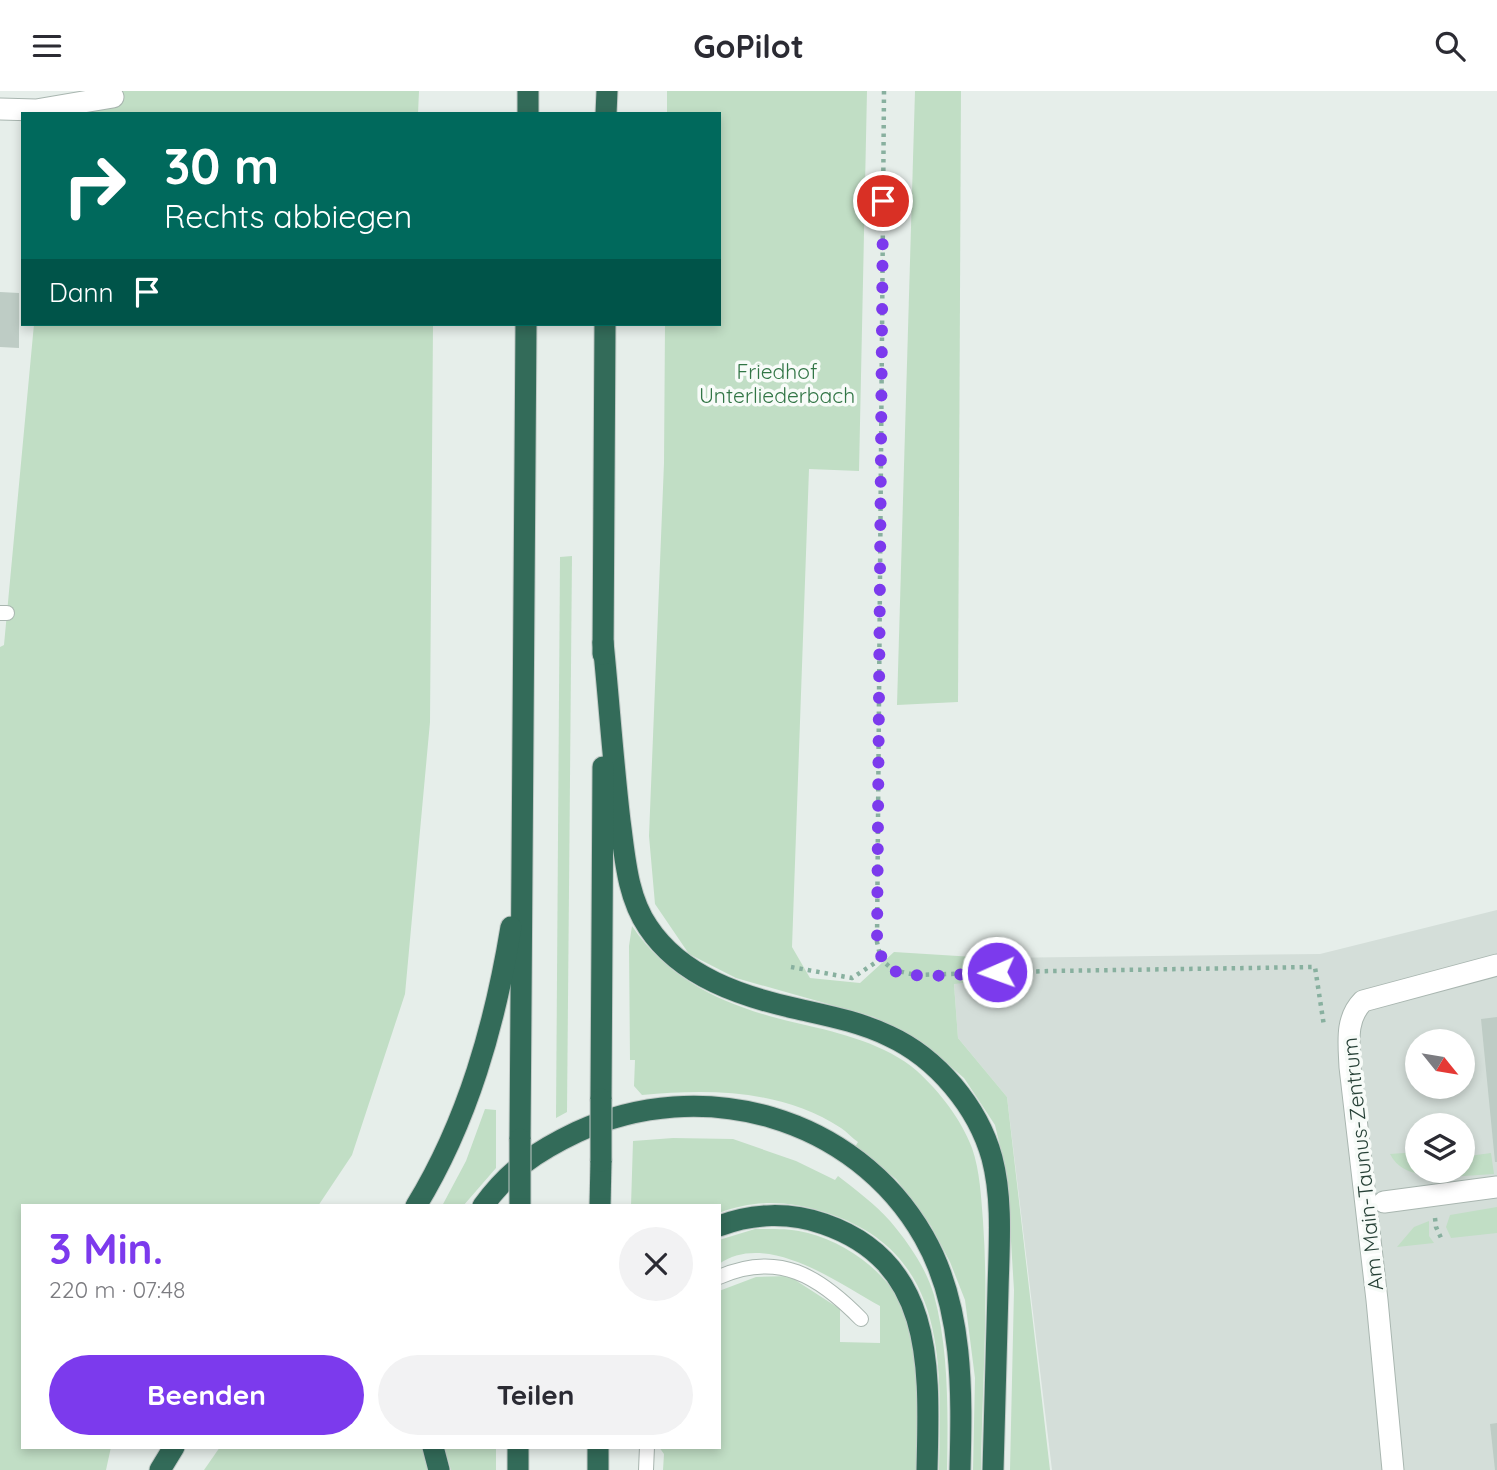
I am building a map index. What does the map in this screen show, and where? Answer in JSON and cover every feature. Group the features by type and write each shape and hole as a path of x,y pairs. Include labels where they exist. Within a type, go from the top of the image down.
{"highway":[{"path":"528,91 528,112"},
{"path":"606,112 607,91"},
{"path":"520,1204 526,326"},
{"path":"600,1204 605,326"},
{"path":"603,642 626,865 633,897 649,929 671,953 710,981 741,995 864,1025 891,1036 919,1054 952,1084 973,1114 992,1158 998,1205 993,1470"},
{"path":"417,1204 444,1156 477,1070 501,987 522,863"},
{"path":"485,1204 510,1173 541,1150 602,1120 632,1112 674,1106 712,1105 742,1109 785,1122 818,1136 854,1158 886,1186 912,1219 933,1254 944,1282 957,1348 962,1398 960,1470"},
{"path":"721,1225 739,1219 765,1216 814,1221 862,1242 898,1275 914,1307 925,1346 928,1373 927,1470"},
{"path":"160,1470 173,1449"},
{"path":"434,1449 439,1470"},
{"path":"518,1449 518,1470"}],"street":[{"path":"0,109 36,110 113,97"},
{"name":"Am Main-Taunus-Zentrum","path":"1393,1470 1350,1067 1348,1034 1351,1019 1354,1009 1363,1000 1497,965"},
{"path":"1384,1202 1497,1187"}],"lane":[{"path":"721,1276 747,1266 773,1265 803,1274 840,1297 861,1319"},
{"path":"646,1470 647,1449"}],"path":[{"path":"884,91 877,943 881,959 893,971 916,975 1315,967 1320,996"},
{"path":"791,967 852,978 881,959"}],"shaded area":[{"path":"1497,910 1497,1470 1052,1470 1007,1097 958,1038 954,983 993,979 990,958 1320,954"}],"green space":[{"path":"81,91 419,91 418,112 81,112"},
{"name":"Friedhof Unterliederbach","path":"667,91 867,91 859,471 809,469 792,947 810,978 860,983 894,952 990,958 993,979 954,984 958,1038 1007,1097 1050,1470 1010,1470 1014,1290 1007,1176 995,1125 964,1078 923,1043 874,1017 736,978 689,954 655,904 649,836 664,463 665,326 721,326 721,112 667,112"},
{"path":"915,91 961,91 958,702 897,705"},
{"path":"34,326 433,326 430,722 405,994 352,1155 319,1204 21,1204 21,1449 111,1449 106,1470 0,1470 0,647 4,645"},
{"path":"572,556 567,1112 556,1118 560,557"},
{"path":"632,926 666,964 706,991 752,1011 847,1036 877,1047 905,1062 926,1079 956,1116 975,1157 983,1221 985,1314 981,1470 973,1470 975,1378 965,1300 950,1262 931,1226 896,1179 855,1147 858,1142 845,1131 818,1115 770,1099 744,1095 693,1092 642,1095 634,1086 635,1060 630,1060 629,946"},
{"path":"485,1109 496,1110 496,1168 465,1204 443,1204 466,1161"},
{"path":"673,1138 733,1139 796,1161 835,1180 838,1176 884,1215 916,1256 934,1295 946,1382 947,1470 939,1470 939,1390 929,1315 916,1283 895,1254 865,1230 824,1212 797,1206 772,1203 746,1205 721,1212 721,1204 631,1204 633,1141"},
{"path":"1405,1153 1405,1169 1396,1163 1390,1154"},
{"path":"1491,1153 1494,1174 1475,1175 1475,1155"},
{"path":"1497,1207 1497,1233 1451,1238 1446,1227 1450,1215"},
{"path":"1429,1221 1429,1236 1434,1243 1397,1247 1414,1227"},
{"path":"755,1229 802,1231 841,1246 871,1267 884,1280 904,1309 914,1343 918,1398 917,1470 663,1470 664,1454 660,1449 721,1449 721,1290 756,1277 789,1276 840,1309 840,1342 880,1343 880,1306 823,1274 780,1256 758,1253 738,1255 721,1263 721,1239"},
{"path":"219,1449 423,1449 429,1470 204,1470"},
{"path":"445,1449 496,1449 496,1470 451,1470"}],"building":[{"path":"0,292 19,293 19,348 0,347"},
{"path":"1497,1017 1497,1162 1495,1162 1481,1019"},
{"path":"1497,1423 1497,1470 1495,1470 1490,1424"}],"route":[{"path":"883,201 877,943 881,959 893,971 916,975 997,972"}]}
